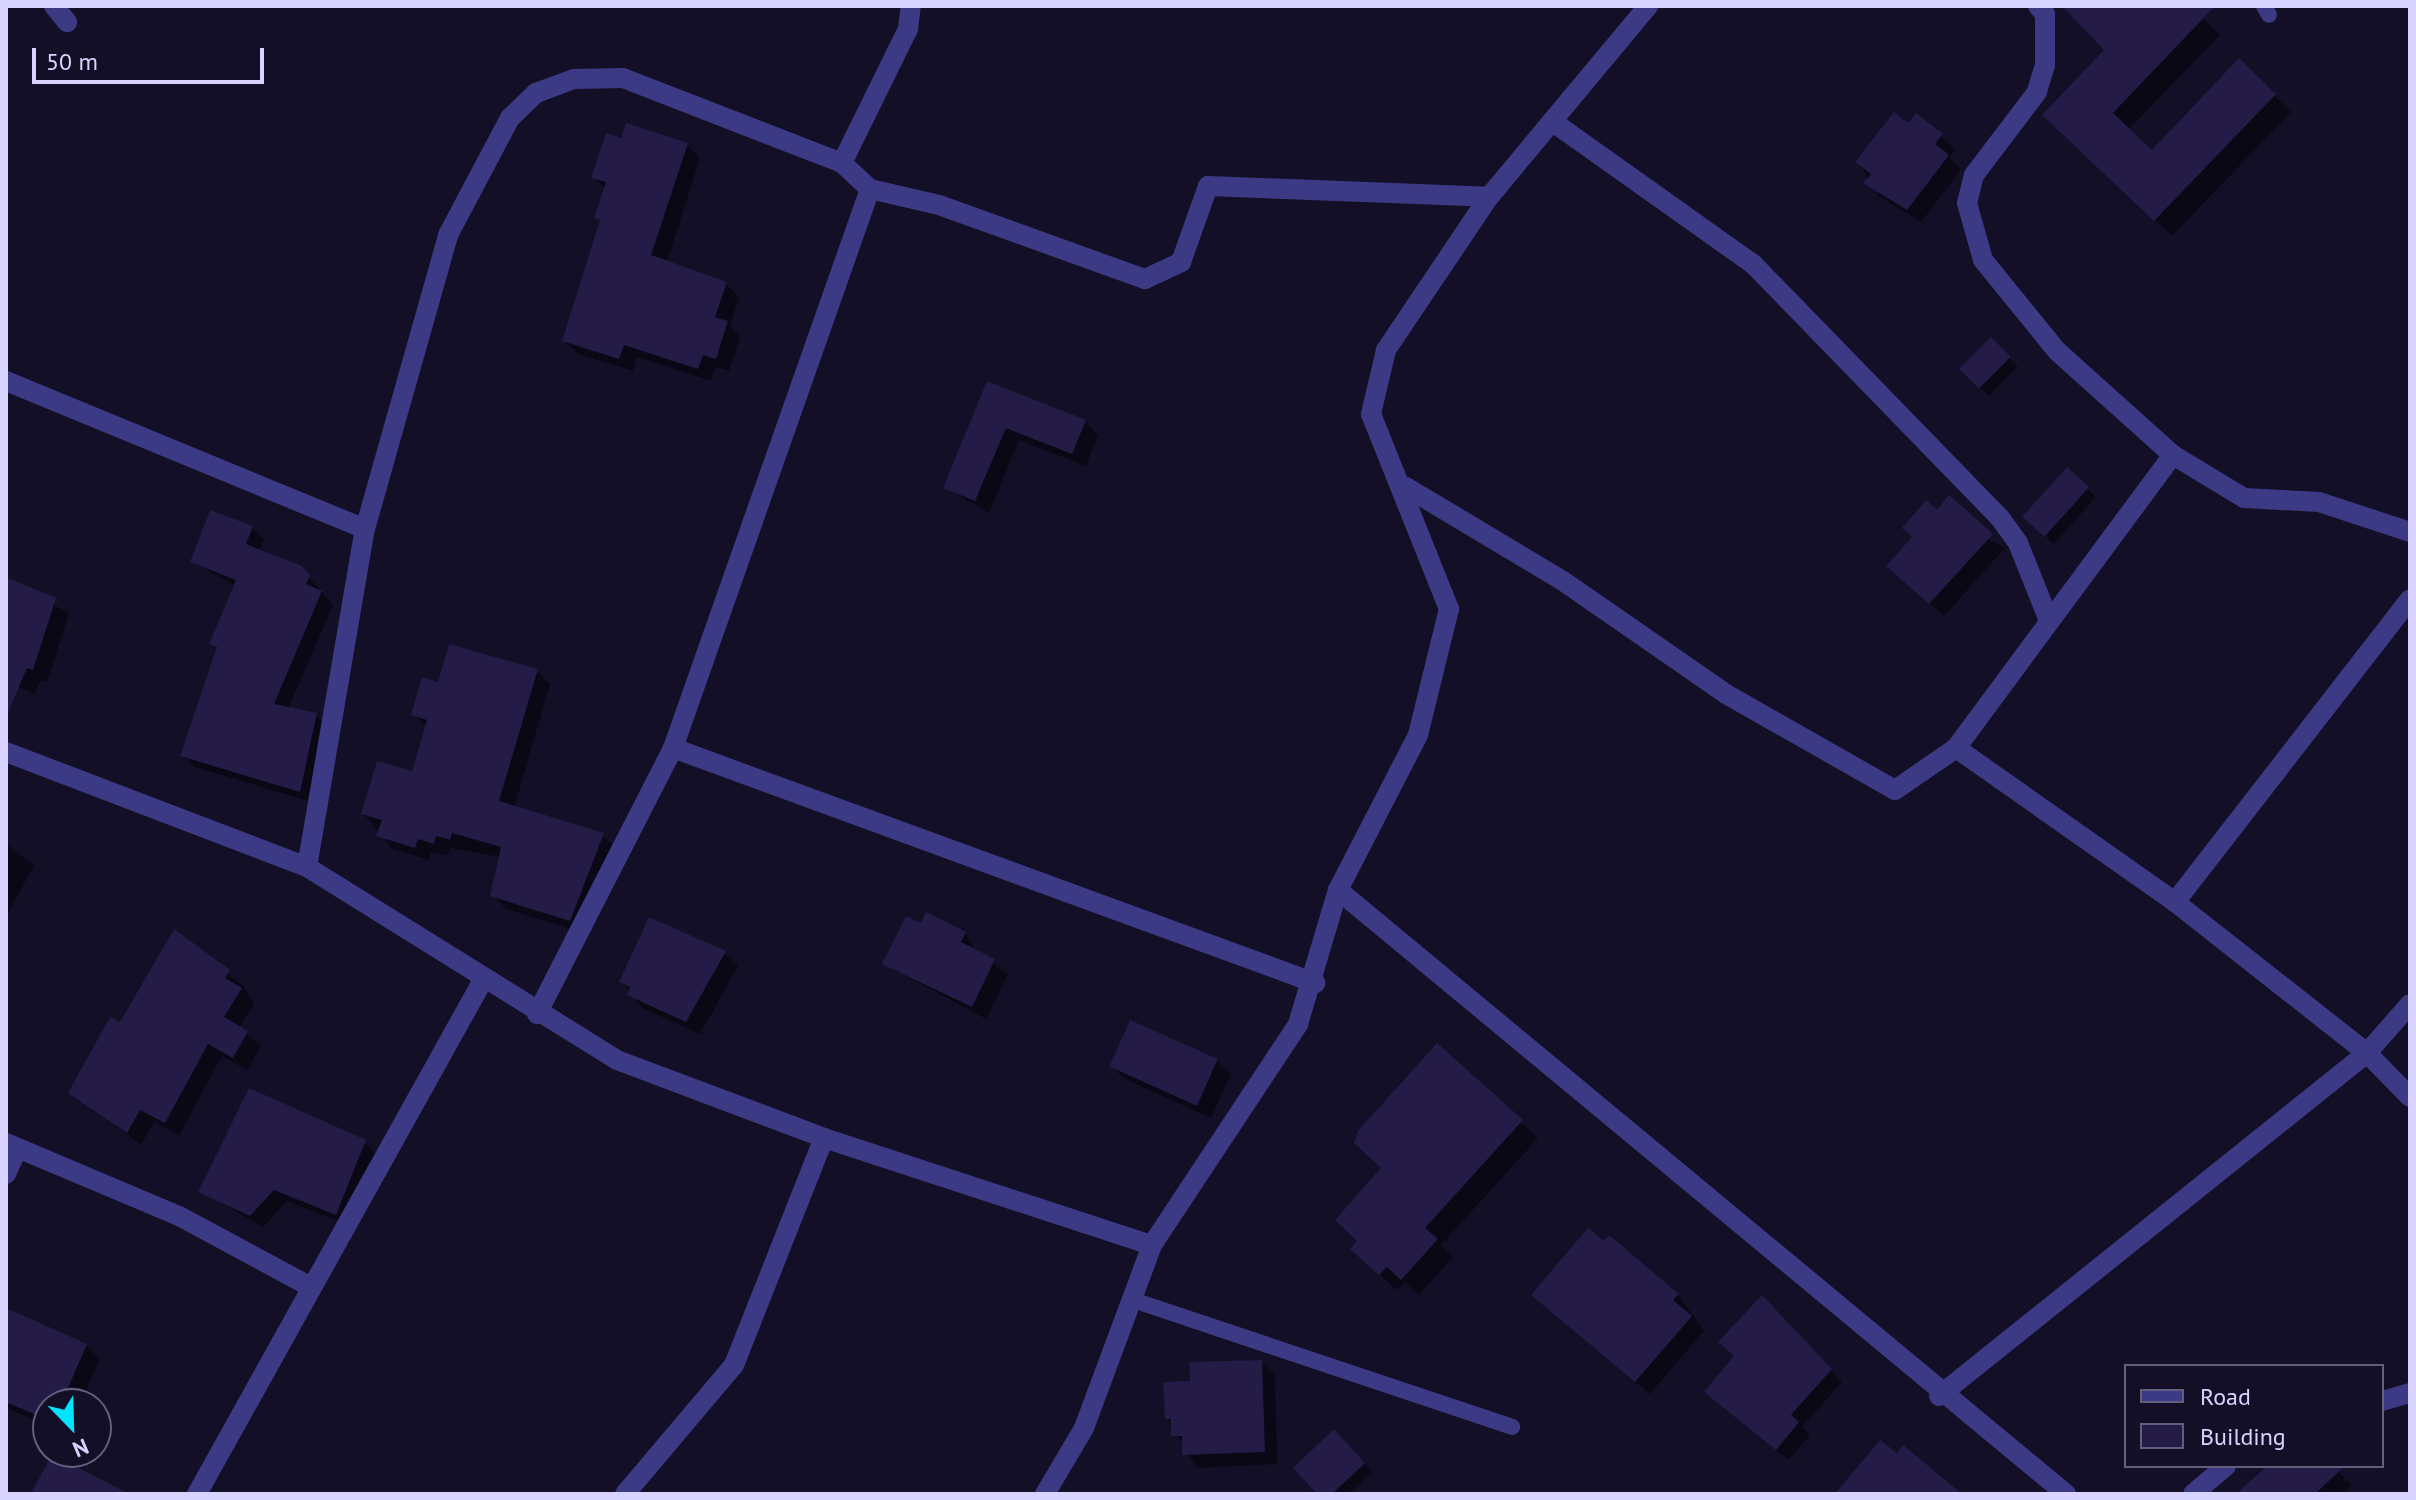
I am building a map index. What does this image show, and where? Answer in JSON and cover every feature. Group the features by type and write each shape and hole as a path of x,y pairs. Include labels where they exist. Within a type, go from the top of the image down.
{"street":[{"path":"842,163 908,29 911,6"},
{"path":"1045,1494 1084,1428 1152,1245 1298,1024 1315,983 1338,890 1413,752 1449,609 1406,487 1380,443 1372,391 1386,350 1489,197 1648,6"},
{"path":"2038,6 2045,14 2045,65 2037,92 1974,175 1969,227 1983,260 2057,351 2173,455 2244,498 2319,502 2410,532"},
{"path":"307,867 365,529 448,235 510,118 536,93 574,79 623,78 842,163 870,189 939,205 1145,279 1181,262 1208,186 1489,197"},
{"path":"1553,122 1753,264 2000,518 2018,543 2048,618"},
{"path":"537,1014 673,748 870,189"},
{"path":"6,381 365,529"},
{"path":"1406,487 1887,790 1905,787 1956,748 2048,618 2173,455"},
{"path":"2175,902 2410,599"},
{"path":"673,748 1315,983"},
{"path":"1956,748 2175,902 2367,1053 2410,1097"},
{"path":"6,752 307,867 482,982 617,1060 824,1138 1152,1245"},
{"path":"1338,890 1939,1396 2066,1494"},
{"path":"197,1494 309,1286 482,982"},
{"path":"1939,1396 2367,1053 2410,1004"},
{"path":"625,1494 734,1365 824,1138"},
{"path":"6,1174 12,1146 179,1216 309,1286"},
{"path":"2384,1400 2410,1393"},
{"path":"2193,1494 2224,1468"}],"lane":[{"path":"1130,1299 1512,1427"}],"building":[{"path":"2062,6 2215,6 2113,113 2152,150 2239,58 2276,94 2154,221 2042,115 2104,50"},
{"path":"1894,112 1908,123 1916,113 1943,134 1935,144 1949,155 1907,210 1863,183 1871,174 1855,162"},
{"path":"626,123 688,143 651,255 727,282 715,317 728,321 716,359 703,355 698,369 624,345 619,359 562,341 600,220 594,218 606,182 591,178 606,133 621,138"},
{"path":"1991,337 2011,357 1979,389 1959,369"},
{"path":"987,381 1086,420 1072,454 1006,428 975,501 943,488"},
{"path":"2067,467 2089,487 2044,537 2022,517"},
{"path":"1949,495 1993,534 1929,604 1886,566 1912,537 1902,528 1926,500 1937,510"},
{"path":"210,510 253,526 246,544 302,566 310,575 306,584 322,591 274,704 317,713 300,792 180,756 217,647 209,644 236,580 190,562"},
{"path":"6,577 56,598 33,670 27,668 6,717"},
{"path":"449,644 538,669 499,801 604,833 570,921 490,896 501,847 452,833 450,840 436,836 434,844 418,839 415,848 376,836 382,820 361,814 377,761 412,771 427,720 411,715 422,677 438,682"},
{"path":"926,912 966,932 961,942 995,959 972,1007 882,964 906,916 921,923"},
{"path":"649,917 726,951 686,1022 627,995 630,987 619,982"},
{"path":"174,929 230,970 225,978 242,988 224,1017 248,1031 233,1058 208,1044 165,1123 140,1110 127,1133 68,1093 110,1017 120,1022"},
{"path":"1130,1020 1218,1059 1197,1106 1109,1067"},
{"path":"1437,1043 1523,1120 1425,1228 1438,1239 1401,1280 1387,1267 1379,1275 1350,1249 1357,1241 1335,1220 1381,1168 1354,1143 1358,1131"},
{"path":"249,1088 366,1140 336,1215 274,1190 250,1216 198,1192"},
{"path":"1588,1228 1604,1241 1609,1235 1679,1294 1673,1300 1692,1316 1635,1382 1531,1295"},
{"path":"1762,1295 1832,1369 1791,1415 1799,1422 1776,1450 1704,1392 1734,1356 1718,1342"},
{"path":"6,1308 87,1344 68,1388 32,1388 32,1413 6,1402"},
{"path":"1262,1360 1265,1452 1182,1455 1182,1436 1171,1436 1171,1419 1165,1419 1163,1382 1190,1381 1189,1362"},
{"path":"1334,1429 1365,1463 1332,1494 1317,1494 1293,1468"},
{"path":"1880,1440 1897,1453 1903,1445 1962,1494 1835,1494"},
{"path":"45,1468 79,1468 129,1494 31,1494"},
{"path":"2265,1468 2343,1468 2315,1494 2236,1494"}]}
